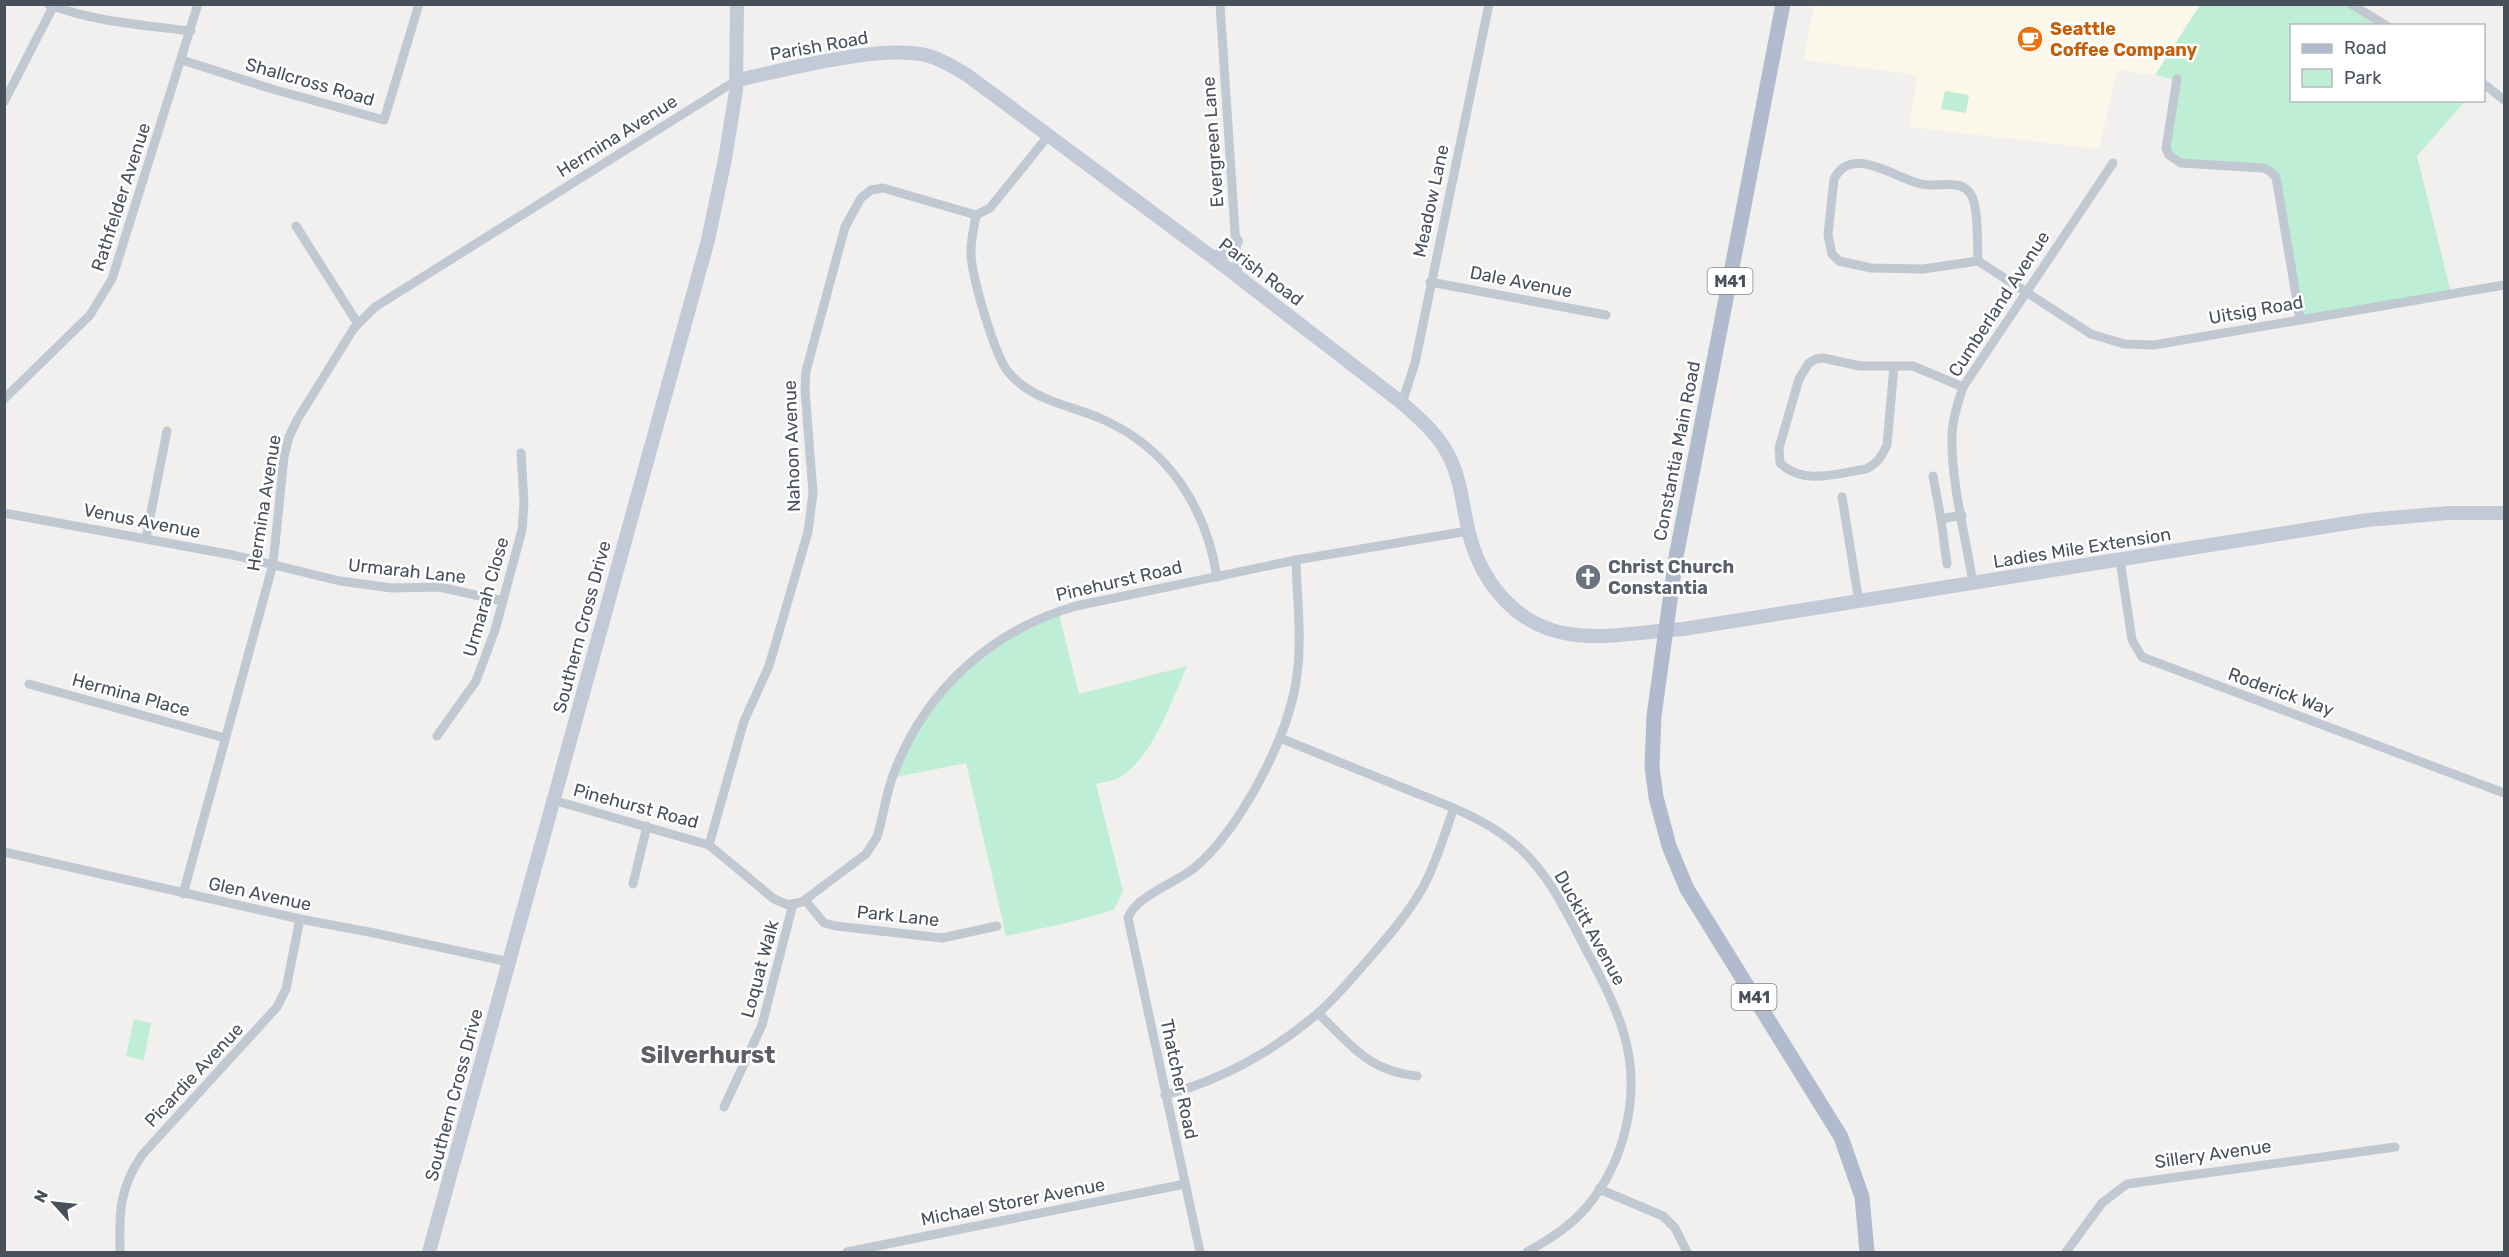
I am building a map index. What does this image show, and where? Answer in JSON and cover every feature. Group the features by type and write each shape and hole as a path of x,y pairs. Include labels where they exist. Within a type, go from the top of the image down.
{"main road":[{"name":"Constantia Main Road","path":"1783,4 1676,557 1654,716 1652,766 1656,797 1669,846 1687,889 1841,1137 1862,1197 1867,1252"}],"street":[{"name":"Rathfelder Avenue","path":"4,399 90,315 112,279 198,4"},
{"name":"Shallcross Road","path":"182,60 272,89 384,120 419,4"},
{"name":"Southern Cross Drive","path":"429,1252 708,240 725,159 737,80 737,4"},
{"name":"Evergreen Lane","path":"1220,4 1238,277"},
{"name":"Meadow Lane","path":"1402,403 1415,363 1489,4"},
{"path":"2350,4 2384,24"},
{"path":"4,102 50,5 82,16 111,22 191,31"},
{"name":"Parish Road","path":"737,80 879,53 907,52 929,56 967,75 1215,259 1402,403 1431,430 1442,444 1457,478 1468,531 1478,562 1492,587 1503,600 1535,623 1558,632 1585,636 1665,630"},
{"path":"2177,79 2166,148 2174,159 2188,164 2263,168 2276,177 2300,319"},
{"name":"Hermina Avenue","path":"183,894 273,564 284,457 289,437 297,420 358,324 375,307 737,80"},
{"path":"2485,85 2505,100"},
{"path":"1048,135 990,208 976,215 972,240 973,273 988,324 1005,368 1014,379 1038,395 1102,419 1127,432 1155,453 1175,473 1196,506 1210,544 1217,577"},
{"path":"1858,162 1920,184 1956,185 1965,188 1974,201 1978,261 1908,270 1871,268 1839,261 1832,254 1828,235 1834,179 1838,171 1858,162"},
{"name":"Cumberland Avenue","path":"1974,584 1953,462 1952,435 1955,411 1963,387 2113,163"},
{"name":"Nahoon Avenue","path":"709,844 744,721 769,666 808,532 813,493 805,390 806,371 845,227 861,198 871,190 883,188 976,215"},
{"path":"296,226 358,324"},
{"path":"1215,259 1230,249 1236,241"},
{"name":"Uitsig Road","path":"1978,261 2091,334 2106,340 2138,346 2452,296 2505,285"},
{"name":"Dale Avenue","path":"1430,282 1606,315"},
{"path":"1894,366 1887,445 1882,456 1874,465 1866,469 1811,477 1797,475 1780,463 1779,448 1799,379 1809,363 1823,358 1860,366 1894,366 1923,368 1963,387"},
{"path":"146,538 167,431"},
{"name":"Urmarah Close","path":"436,736 476,681 490,647 522,531 524,503 521,453"},
{"path":"1933,476 1947,564"},
{"path":"1842,496 1859,602"},
{"name":"Venus Avenue","path":"4,513 146,538 273,564"},
{"name":"Ladies Mile Extension","path":"1665,630 1974,584 2367,520 2448,513 2505,513"},
{"path":"1941,519 1962,515"},
{"name":"Pinehurst Road","path":"553,801 709,844 774,899 784,904 793,904 805,900 873,846 878,837 895,770 932,702 962,668 1004,637 1055,612 1296,560 1468,531"},
{"path":"1280,738 1293,699 1298,673 1296,560"},
{"name":"Roderick Way","path":"2120,560 2132,640 2142,657 2505,792"},
{"name":"Urmarah Lane","path":"273,564 365,585 392,588 439,587 503,601"},
{"name":"Hermina Place","path":"29,684 225,738"},
{"name":"Duckitt Avenue","path":"1280,738 1454,808 1492,827 1514,843 1548,880 1561,900 1598,973 1623,1030 1631,1076 1629,1107 1623,1139 1599,1189 1585,1209 1568,1226 1527,1252"},
{"name":"Thatcher Road","path":"1200,1252 1128,923 1129,913 1139,903 1193,869 1219,841 1246,803 1280,738"},
{"path":"1165,1095 1205,1083 1238,1068 1278,1043 1318,1013 1384,942 1411,907 1423,887 1454,808"},
{"path":"633,884 647,826"},
{"name":"Glen Avenue","path":"4,852 300,920 374,933 509,962"},
{"name":"Park Lane","path":"805,900 822,921 836,926 942,938 997,926"},
{"name":"Loquat Walk","path":"724,1107 762,1025 784,948 793,904"},
{"name":"Picardie Avenue","path":"120,1252 121,1200 131,1172 142,1155 254,1035 277,1007 286,989 300,920"},
{"path":"1318,1013 1365,1058 1400,1074 1417,1076"},
{"name":"Sillery Avenue","path":"2066,1252 2102,1203 2127,1184 2395,1147"},
{"name":"Michael Storer Avenue","path":"847,1252 1185,1184"},
{"path":"1599,1189 1663,1216 1675,1228 1687,1252"}],"shaded area":[{"path":"1814,5 2200,5 2155,75 2117,70 2099,149 1909,127 1917,75 1804,60"}],"green space":[{"path":"2200,5 2355,5 2389,24 2290,24 2290,102 2464,102 2417,156 2451,293 2300,319 2273,173 2188,164 2169,155 2177,80 2155,75"},
{"path":"1945,91 1969,95 1966,113 1941,109"},
{"path":"1059,614 1079,694 1187,666 1160,728 1141,757 1119,778 1096,784 1123,891 1114,910 1006,936 966,763 896,777 903,757 925,719 939,700 970,667 1004,641"},
{"path":"134,1019 151,1023 144,1060 126,1056"}],"place":[{"name":"Seattle Coffee Company","path":"2030,39"},
{"name":"Christ Church Constantia","path":"1588,577"}],"district":[{"name":"Silverhurst","path":"708,1055"}]}
